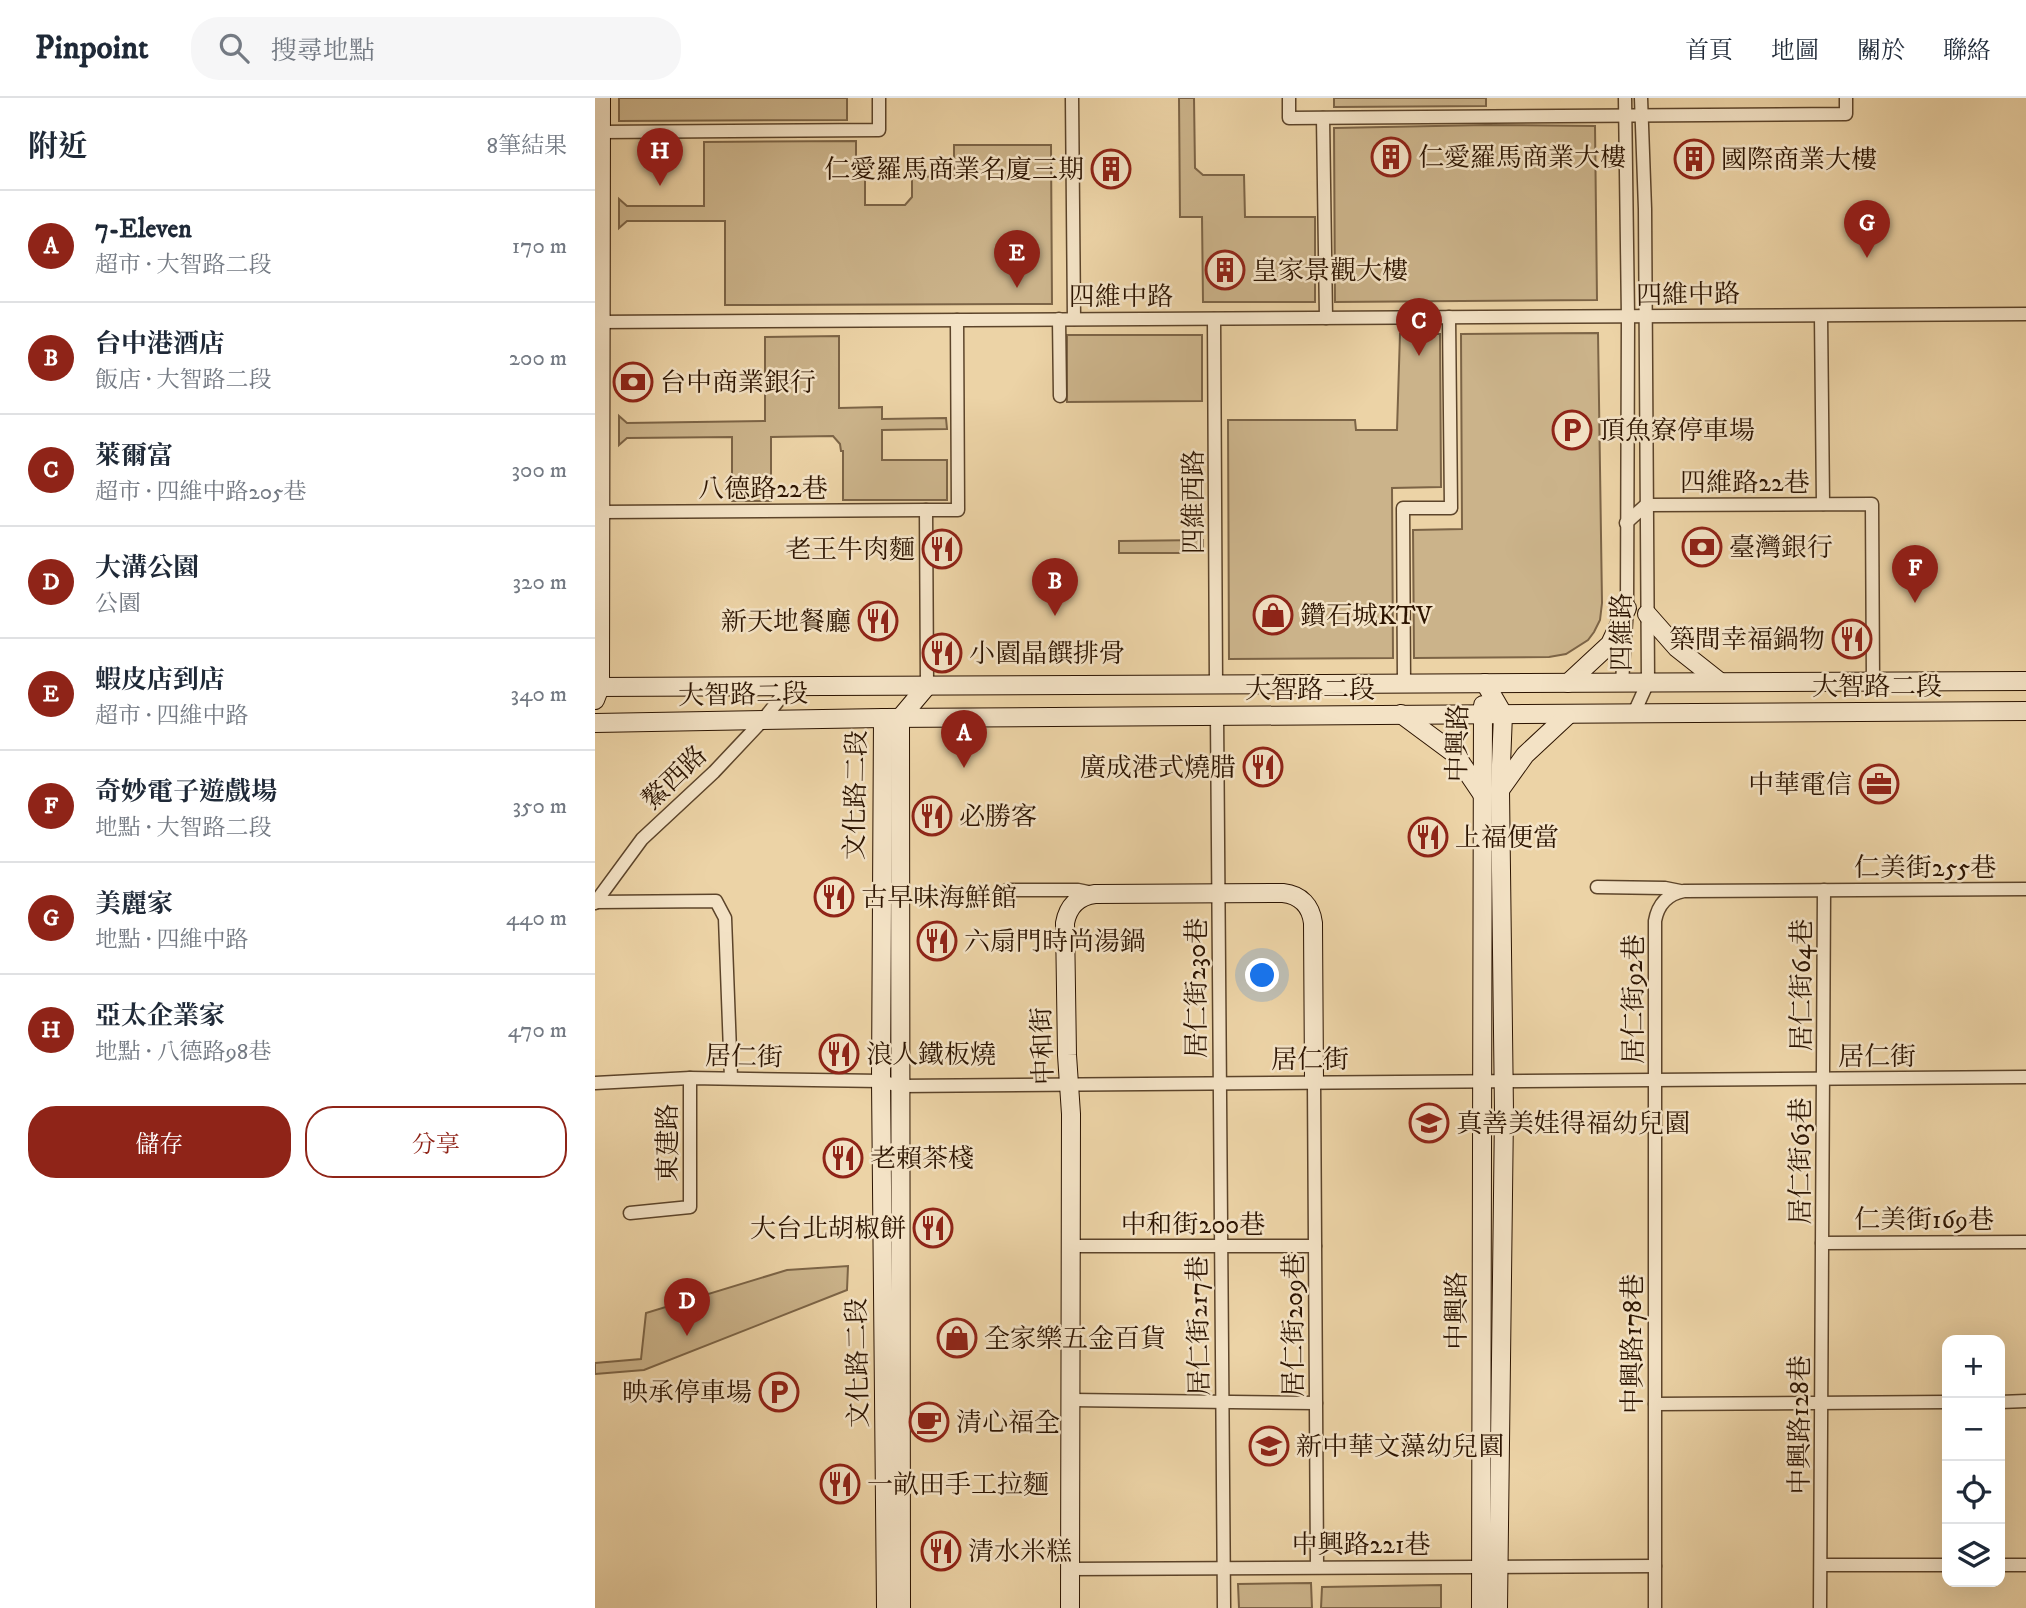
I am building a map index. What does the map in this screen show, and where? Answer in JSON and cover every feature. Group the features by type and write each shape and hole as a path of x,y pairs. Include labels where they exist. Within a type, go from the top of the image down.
{"street":[{"path":"597,692 601,98"},
{"path":"601,132 879,130 879,98"},
{"path":"1072,98 1074,319"},
{"path":"1289,98 1289,118 1846,114 1846,98"},
{"name":"四維路","path":"1625,98 1628,318 1626,608 1622,682 1634,713"},
{"name":"四維路","path":"1634,713 1648,682 1646,317 1641,98"},
{"path":"1323,118 1326,318"},
{"name":"四維中路","path":"598,322 2026,314"},
{"path":"1821,316 1823,504"},
{"path":"1404,684 1403,508 1451,508 1449,317"},
{"path":"1059,319 1060,396"},
{"name":"四維西路","path":"1215,319 1216,685"},
{"name":"八德路22巷","path":"600,512 958,510 957,320"},
{"name":"四維路22巷","path":"1626,523 1646,505 1872,504 1873,681"},
{"path":"926,510 927,686"},
{"path":"1568,683 1611,643 1626,608"},
{"path":"1647,614 1677,648 1720,682"},
{"name":"大智路二段","path":"597,692 789,687 2026,681"},
{"name":"中興路","path":"1481,1608 1482,714 1485,683"},
{"name":"中興路","path":"1485,683 1503,714 1500,790 1504,1082 1499,1608"},
{"name":"文化路二段","path":"886,1608 881,1081 891,718 927,686"},
{"name":"鰲西路","path":"595,902 642,839 705,780 763,720 789,687"},
{"name":"大智路二段","path":"595,723 1217,715 2026,711"},
{"path":"1500,790 1525,755 1569,714"},
{"name":"居仁街230巷","path":"1217,715 1219,1083"},
{"path":"1401,715 1455,754 1482,795"},
{"name":"文化路二段","path":"891,718 899,1086 901,1608"},
{"path":"1597,887 1665,887 1684,891 1824,890"},
{"name":"仁美街255巷","path":"1824,890 2026,889"},
{"path":"1007,890 1078,890 1094,894 1289,893 1302,900 1311,912 1313,923 1314,1082"},
{"name":"居仁街64巷","path":"1823,1079 1824,890"},
{"name":"居仁街92巷","path":"1655,1080 1656,915 1667,899 1684,891"},
{"name":"中和街","path":"1070,1608 1071,1114 1065,923 1075,902 1094,894"},
{"path":"595,902 716,901 725,918 731,1078"},
{"name":"居仁街","path":"595,1083 689,1078 881,1081 899,1086 2026,1077"},
{"name":"東建路","path":"630,1213 690,1207 689,1078"},
{"name":"居仁街63巷","path":"1822,1243 1823,1079"},
{"name":"中興路178巷","path":"1655,1080 1655,1608"},
{"name":"居仁街209巷","path":"1314,1082 1317,1567"},
{"name":"居仁街217巷","path":"1219,1083 1224,1608"},
{"name":"仁美街169巷","path":"1822,1243 2026,1242"},
{"name":"中興路128巷","path":"1820,1608 1822,1243"},
{"name":"中和街200巷","path":"1071,1246 1315,1246"},
{"path":"1071,1400 1316,1403"},
{"path":"2005,1402 2026,1401"},
{"path":"1655,1405 1942,1402"},
{"path":"1821,1565 1942,1565"},
{"path":"2005,1565 2026,1565"},
{"name":"中興路221巷","path":"1070,1569 1655,1566"}],"shaded area":[{"path":"619,98 847,98 847,120 619,121"},
{"path":"1179,98 1194,98 1195,168 1203,175 1244,175 1245,217 1315,217 1315,302 1203,302 1202,217 1180,217"},
{"path":"1334,98 1486,98 1486,106 1334,107"},
{"path":"1595,126 1597,300 1335,302 1334,128"},
{"path":"856,141 856,173 865,173 865,205 905,205 912,197 912,177 954,176 954,145 1051,145 1052,304 725,305 725,221 627,221 619,228 619,199 627,206 704,206 704,142"},
{"path":"1598,333 1602,603 1600,620 1594,632 1588,640 1566,654 1549,657 1414,658 1413,530 1462,529 1461,334"},
{"path":"1400,334 1440,334 1441,487 1392,488 1393,658 1229,659 1228,420 1355,420 1356,430 1397,430"},
{"path":"1067,335 1202,335 1202,401 1067,402"},
{"path":"839,336 839,408 882,407 882,419 946,418 947,429 882,430 882,460 947,460 947,500 843,500 843,451 833,436 771,437 771,501 732,501 732,437 627,438 619,445 619,416 627,423 765,421 765,337"},
{"path":"1203,540 1203,553 1119,553 1119,541"},
{"path":"848,1266 847,1290 644,1370 595,1374 595,1363 641,1359 646,1313 787,1270"},
{"path":"1311,1583 1312,1608 1239,1608 1238,1584"},
{"path":"1441,1585 1441,1608 1321,1608 1322,1587"}],"place":[{"name":"仁愛羅馬商業大樓","path":"1391,157"},
{"name":"國際商業大樓","path":"1694,159"},
{"name":"仁愛羅馬商業名廈三期","path":"1111,169"},
{"name":"亞太企業家","path":"660,186"},
{"name":"美麗家","path":"1867,258"},
{"name":"皇家景觀大樓","path":"1225,270"},
{"name":"蝦皮店到店","path":"1017,288"},
{"name":"萊爾富","path":"1419,356"},
{"name":"台中商業銀行","path":"633,382"},
{"name":"頂魚寮停車場","path":"1572,430"},
{"name":"臺灣銀行","path":"1702,547"},
{"name":"老王牛肉麵","path":"942,549"},
{"name":"奇妙電子遊戲場","path":"1915,603"},
{"name":"鑽石城KTV","path":"1273,615"},
{"name":"台中港酒店","path":"1055,616"},
{"name":"新天地餐廳","path":"878,621"},
{"name":"築間幸福鍋物","path":"1852,639"},
{"name":"小園晶饌排骨","path":"942,653"},
{"name":"廣成港式燒腊","path":"1263,767"},
{"name":"7-Eleven","path":"964,768"},
{"name":"中華電信","path":"1879,784"},
{"name":"必勝客","path":"932,816"},
{"name":"上福便當","path":"1428,837"},
{"name":"古早味海鮮館","path":"834,897"},
{"name":"六扇門時尚湯鍋","path":"937,941"},
{"name":"浪人鐵板燒","path":"839,1054"},
{"name":"真善美娃得福幼兒園","path":"1429,1123"},
{"name":"老賴茶棧","path":"843,1158"},
{"name":"大台北胡椒餅","path":"933,1228"},
{"name":"大溝公園","path":"687,1336"},
{"name":"全家樂五金百貨","path":"957,1338"},
{"name":"映承停車場","path":"779,1392"},
{"name":"清心福全","path":"929,1422"},
{"name":"新中華文藻幼兒園","path":"1269,1446"},
{"name":"一畝田手工拉麵","path":"840,1484"},
{"name":"清水米糕","path":"941,1551"}]}
